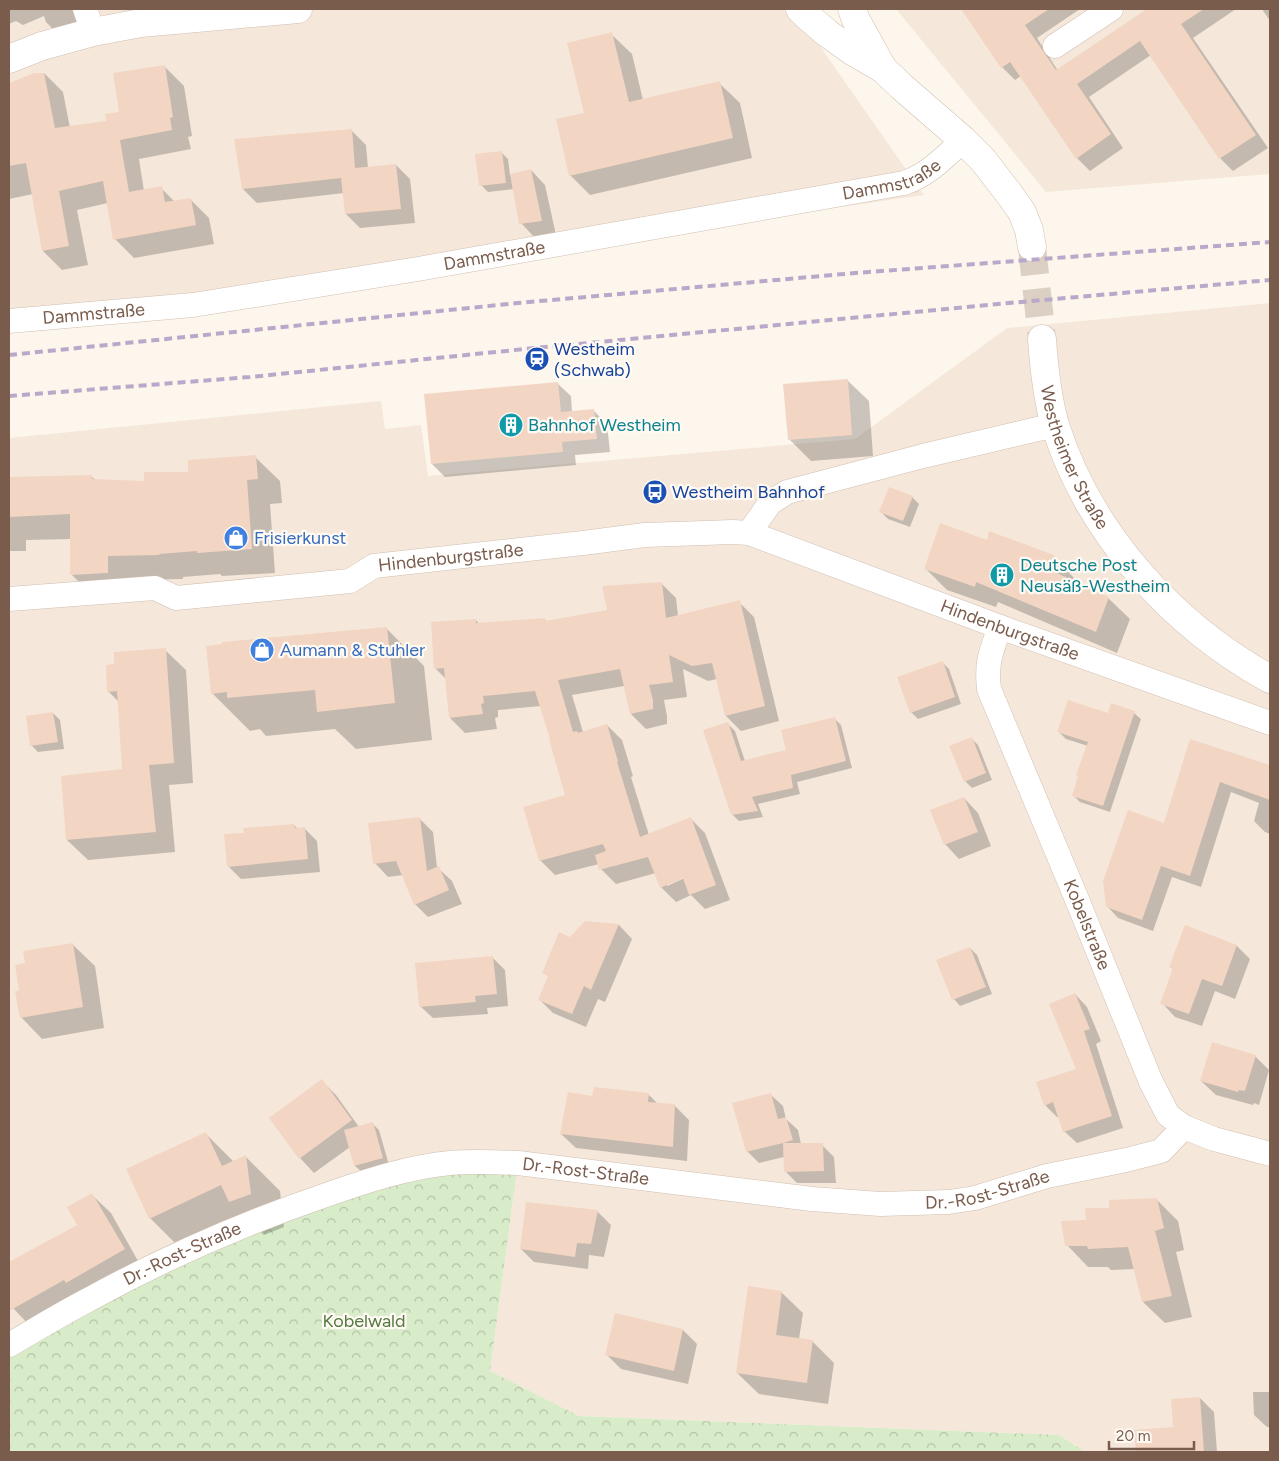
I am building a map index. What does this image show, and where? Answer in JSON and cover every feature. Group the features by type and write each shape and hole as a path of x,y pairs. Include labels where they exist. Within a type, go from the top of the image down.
{"street":[{"path":"9,60 42,46 89,20 151,22 298,9"},
{"path":"800,9 827,33 852,51 883,69 983,160 1022,212 1029,230 1032,247"},
{"path":"852,9 883,69"},
{"path":"1055,46 1111,9"},
{"name":"Dammstraße","path":"9,321 202,303 418,269 904,183 926,174 963,140"},
{"name":"Westheimer Straße","path":"1042,339 1048,391 1055,425 1085,495 1116,544 1152,588 1204,636 1244,664 1270,679"},
{"path":"749,533 770,503 787,492 923,456 1055,425"},
{"name":"Hindenburgstraße","path":"9,599 155,588 176,598 350,581 374,566 645,535 749,533 1000,627 1270,723"},
{"name":"Kobelstraße","path":"1000,627 987,670 989,689 1151,1082 1168,1115 1184,1127 1214,1140 1270,1154"},
{"name":"Dr.-Rost-Straße","path":"9,1345 105,1291 245,1225 354,1186 416,1168 463,1162 518,1162 812,1199 880,1204 949,1202 974,1198 1048,1176 1161,1151 1184,1127"}],"shaded area":[{"path":"9,9 794,9 924,195 9,326"},
{"path":"896,9 1270,9 1270,174 1046,192"},
{"path":"1270,303 1270,1452 1085,1452 1059,1435 579,1416 490,1371 518,1163 9,1345 9,438 381,401 385,429 421,425 428,476 855,439 1007,328"}],"green space":[{"name":"Kobelwald","path":"518,1163 490,1371 579,1416 1059,1435 1085,1452 9,1452 9,1345 361,1184"}],"building":[{"path":"961,9 1049,9 1025,25 1056,70 1147,9 1204,9 1181,24 1256,135 1219,159 1140,41 1077,84 1111,134 1076,159 1010,62 1001,68"},
{"path":"612,32 629,102 720,81 733,138 569,176 556,119 584,113 567,43"},
{"path":"165,65 173,117 170,118 172,130 120,140 129,192 162,186 165,202 191,198 196,225 113,240 103,181 59,191 69,246 42,251 26,163 9,166 9,83 34,73 44,73 55,128 106,121 105,114 119,112 113,73"},
{"path":"352,129 355,168 396,164 401,209 345,214 341,178 242,189 234,139"},
{"path":"502,151 506,183 479,186 475,154"},
{"path":"531,169 542,221 519,224 510,174"},
{"path":"848,379 852,435 788,440 783,384"},
{"name":"Bahnhof Westheim","path":"558,382 561,412 594,409 597,439 562,442 563,452 431,464 424,394"},
{"path":"256,455 258,479 247,480 252,549 197,553 197,551 160,555 108,556 108,573 70,575 70,514 9,517 9,477 92,475 92,479 144,481 144,472 188,472 188,460"},
{"path":"889,487 913,496 903,521 879,512"},
{"name":"Deutsche Post Neusäß-Westheim","path":"940,523 987,540 989,531 1054,555 1048,569 1109,597 1096,632 976,582 975,587 924,569"},
{"path":"662,582 666,618 740,600 765,706 725,716 712,663 692,666 669,655 673,682 649,685 653,709 630,714 620,669 558,680 573,732 577,731 578,733 607,724 640,837 691,817 716,885 689,895 683,878 660,888 648,857 599,870 595,855 606,851 603,844 539,861 523,807 565,795 535,691 483,696 484,703 481,704 483,714 449,718 444,668 434,669 431,622 476,619 476,623 545,618 545,621 607,610 602,586"},
{"path":"387,627 395,703 317,712 315,690 227,698 227,692 211,694 206,646 222,644 222,642"},
{"path":"166,648 174,763 149,765 156,832 66,840 61,776 122,769 117,691 107,692 106,665 114,664 114,652"},
{"path":"943,661 955,697 910,713 897,677"},
{"path":"1068,700 1108,713 1111,703 1135,711 1103,806 1072,796 1078,776 1076,775 1088,742 1057,732"},
{"path":"53,712 58,742 30,746 26,716"},
{"path":"835,717 846,761 791,775 793,788 752,797 758,811 731,815 703,730 728,722 741,761 786,750 781,730"},
{"path":"972,737 986,773 964,782 949,746"},
{"path":"1190,739 1270,765 1270,800 1220,782 1190,876 1161,866 1142,920 1106,907 1103,881 1128,810 1164,823"},
{"path":"964,797 978,832 944,845 930,810"},
{"path":"420,817 427,871 439,866 449,890 414,905 396,861 373,864 368,823"},
{"path":"294,824 295,828 305,827 308,859 227,867 224,834 244,833 243,828"},
{"path":"585,921 619,924 591,990 584,986 572,1014 538,1000 548,976 542,973 559,932 570,937"},
{"path":"1185,925 1237,945 1222,986 1202,979 1189,1014 1160,1004 1173,968 1169,967"},
{"path":"73,943 83,1007 20,1018 15,991 19,990 15,965 25,963 23,951"},
{"path":"970,947 986,987 952,1000 936,960"},
{"path":"493,956 497,994 475,996 476,1002 419,1007 415,963"},
{"path":"1075,993 1090,1029 1084,1031 1112,1116 1063,1132 1053,1102 1044,1106 1036,1082 1076,1069 1049,1004"},
{"path":"1212,1042 1256,1055 1245,1091 1239,1090 1238,1092 1200,1081"},
{"path":"322,1079 352,1120 299,1159 269,1118"},
{"path":"594,1087 649,1093 648,1102 675,1104 673,1147 560,1134 568,1092 592,1096"},
{"path":"771,1093 778,1119 786,1117 793,1140 746,1152 732,1103"},
{"path":"373,1122 383,1158 354,1166 344,1130"},
{"path":"206,1132 222,1166 246,1155 251,1194 229,1202 221,1185 149,1219 126,1169"},
{"path":"783,1143 823,1143 824,1171 784,1172"},
{"path":"92,1193 125,1249 66,1283 64,1280 9,1311 9,1262 77,1225 67,1207"},
{"path":"1157,1198 1164,1228 1155,1231 1172,1296 1142,1302 1128,1247 1088,1249 1087,1246 1065,1246 1061,1221 1086,1220 1085,1208 1109,1208 1109,1200"},
{"path":"526,1202 598,1210 591,1244 577,1243 575,1257 520,1249"},
{"path":"748,1286 782,1291 776,1335 813,1340 807,1383 736,1373"},
{"path":"615,1313 683,1329 674,1371 605,1355"},
{"path":"1200,1397 1204,1452 1136,1452 1134,1430 1173,1427 1171,1399"}],"tunnel":[{"path":"1032,247 1042,339"}],"railway":[{"path":"9,355 518,303 855,273 1270,242"},
{"path":"9,396 250,377 525,349 1270,280"}],"place":[{"name":"Westheim (Schwab)","path":"537,359"},
{"name":"Bahnhof Westheim","path":"511,425"},
{"name":"Westheim Bahnhof","path":"655,492"},
{"name":"Frisierkunst","path":"236,538"},
{"name":"Deutsche Post Neusäß-Westheim","path":"1002,575"},
{"name":"Aumann & Stuhler","path":"262,650"}]}
